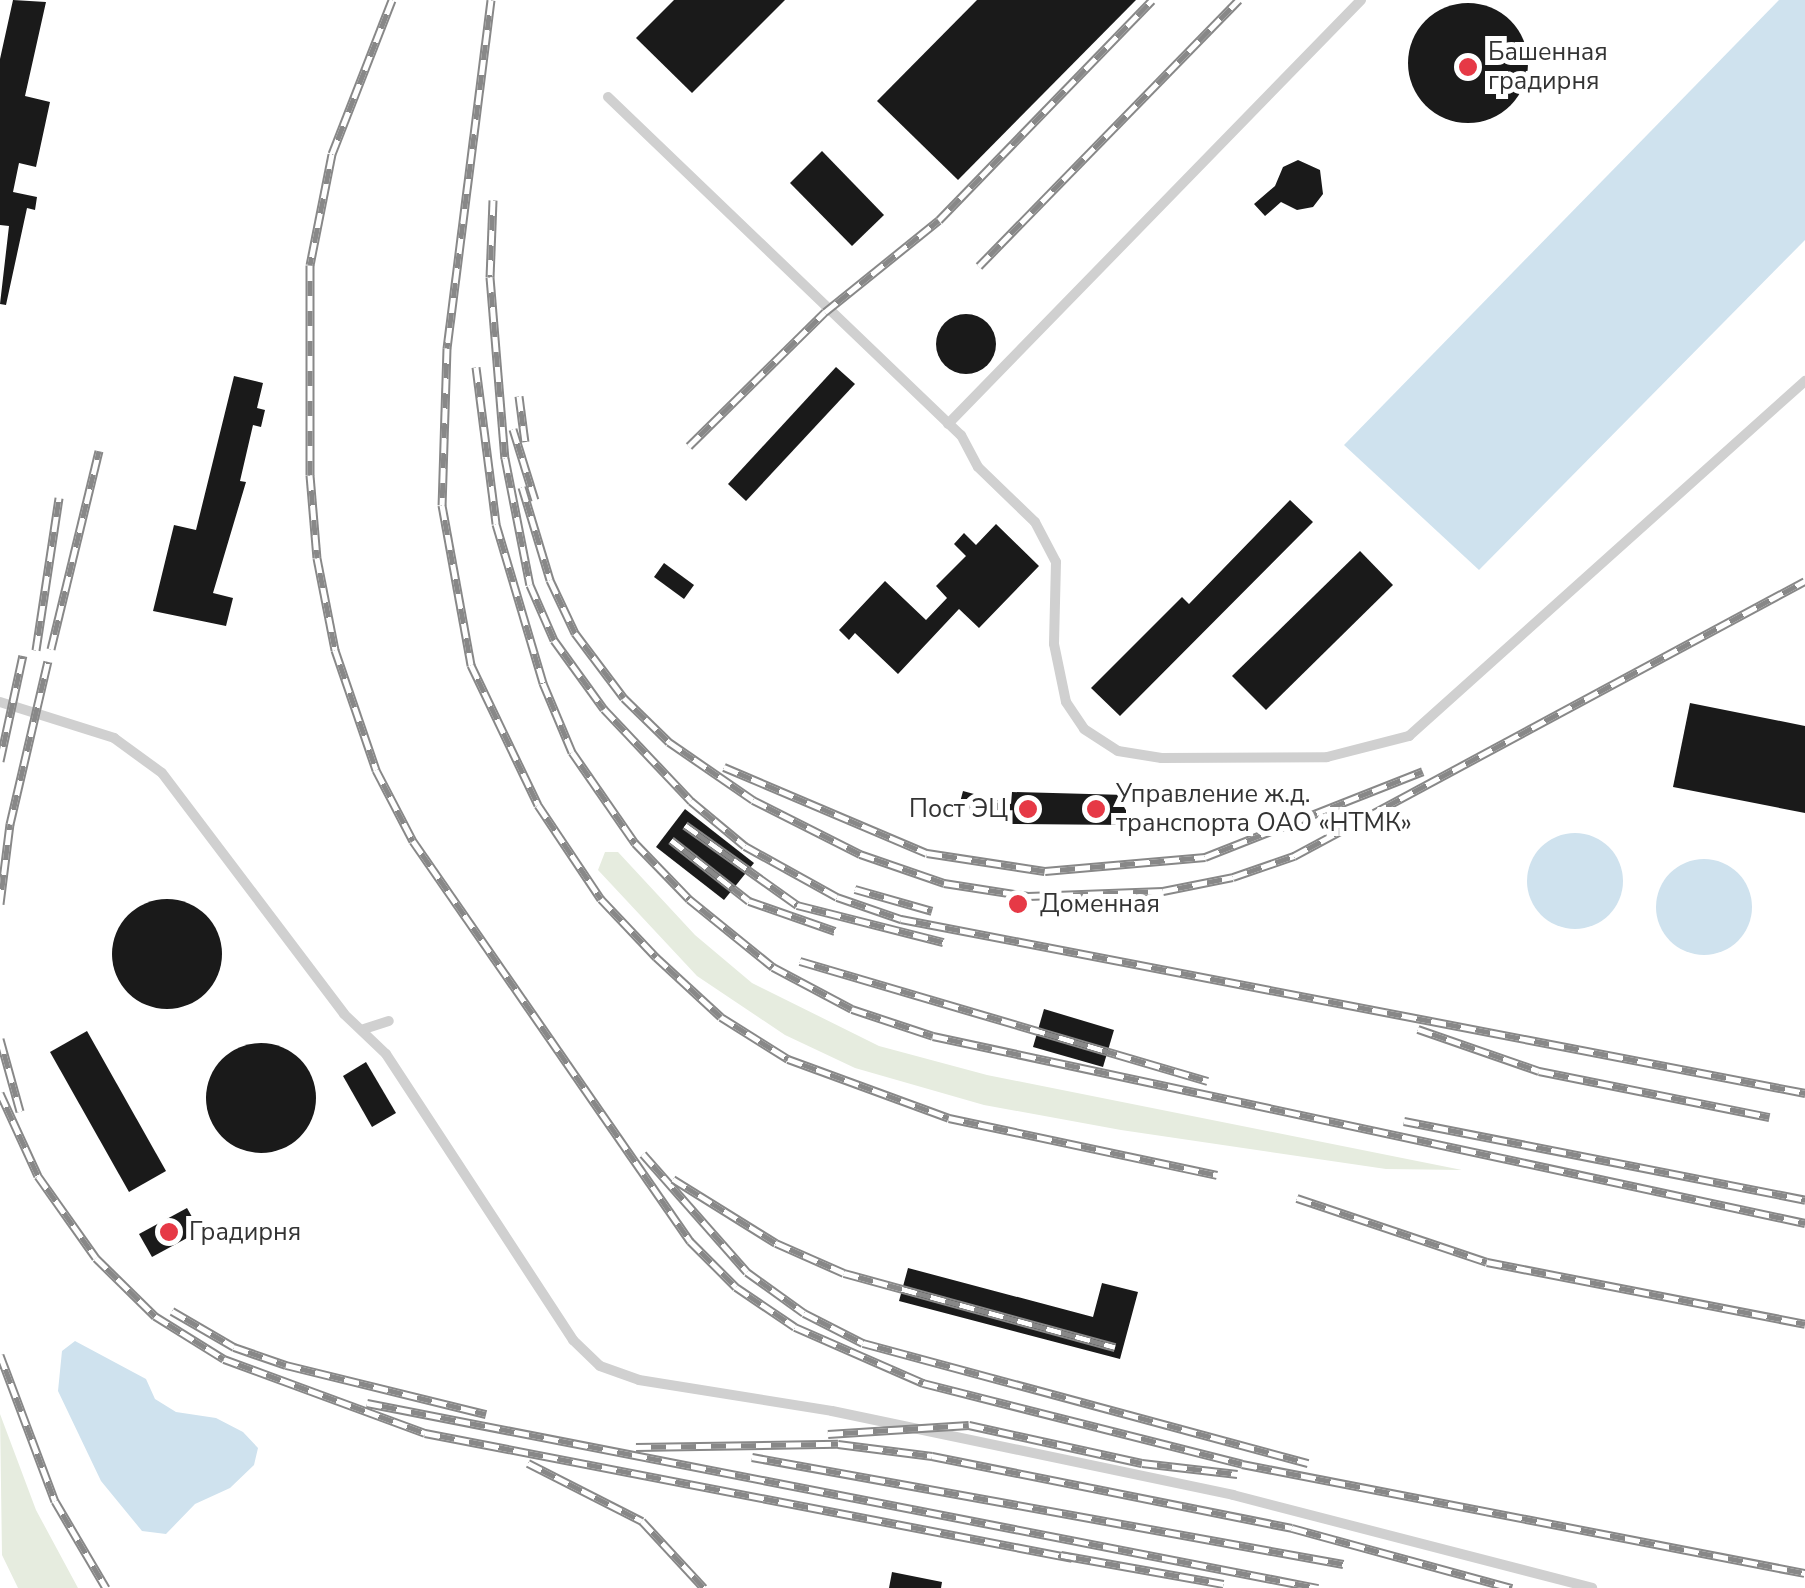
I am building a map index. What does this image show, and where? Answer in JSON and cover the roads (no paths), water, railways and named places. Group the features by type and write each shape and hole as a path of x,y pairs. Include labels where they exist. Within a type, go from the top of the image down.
{"lane":[{"path":"948,424 1361,0"},
{"path":"608,97 948,424 978,467 1051,544 1056,667 1066,702 1084,729 1118,750 1160,758 1326,757 1387,746 1433,719 1805,381"},
{"path":"0,702 91,729 148,760 344,1014 364,1029 573,1340 617,1374 832,1411 1192,1486 1592,1588"},
{"path":"364,1029 389,1020"}],"water":[{"path":"1779,0 1805,0 1805,240 1479,570 1344,445"},
{"path":"1575,833 1593,837 1609,847 1619,863 1623,881 1619,899 1609,915 1593,925 1575,929 1557,925 1541,915 1531,899 1527,881 1531,863 1541,847 1557,837"},
{"path":"1704,859 1722,863 1738,873 1748,889 1752,907 1748,925 1738,941 1722,951 1704,955 1686,951 1670,941 1660,925 1656,907 1660,889 1670,873 1686,863"},
{"path":"75,1341 146,1379 155,1399 176,1412 216,1418 243,1432 258,1448 254,1465 230,1488 195,1504 166,1534 142,1531 101,1481 58,1391 62,1351"}],"railway":[{"path":"392,0 332,154 310,265 310,475 317,558 335,650 376,770 413,841 690,1241 736,1287 795,1327 923,1383 1242,1464 1805,1573"},
{"path":"491,0 447,348 442,505 471,665 538,805 601,899 656,957 721,1017 788,1059 949,1118 1217,1175"},
{"path":"689,446 825,312 939,220 1152,0"},
{"path":"979,266 1239,0"},
{"path":"493,200 490,277 505,458 530,585 554,640 604,709 691,801 745,846 837,897 901,919 1805,1093"},
{"path":"476,367 496,524 543,683 572,752 635,843 689,899 773,967 852,1009 933,1036 1805,1223"},
{"path":"519,396 525,442"},
{"path":"513,429 535,500"},
{"path":"51,649 99,451"},
{"path":"522,487 550,580 575,633 624,698 669,742 753,800 860,854 944,883 1028,896 1163,891 1233,877 1294,856 1805,581"},
{"path":"36,650 59,498"},
{"path":"0,761 23,655"},
{"path":"0,904 10,824 48,661"},
{"path":"724,767 927,853 1045,871 1205,857 1423,771"},
{"path":"685,825 797,905 943,942"},
{"path":"671,840 749,901 835,931"},
{"path":"855,889 932,911"},
{"path":"800,961 1208,1081"},
{"path":"1418,1029 1539,1071 1769,1117"},
{"path":"0,1039 20,1111"},
{"path":"0,1093 38,1176 96,1258 155,1316 224,1359 425,1433 1072,1558"},
{"path":"1404,1121 1805,1200"},
{"path":"643,1154 747,1272 804,1313 863,1343 1308,1463"},
{"path":"673,1179 776,1243 844,1273 1115,1347"},
{"path":"1297,1198 1487,1262 1805,1324"},
{"path":"172,1311 234,1347 286,1365 486,1414"},
{"path":"0,1355 55,1501 106,1588"},
{"path":"367,1403 1318,1588"},
{"path":"828,1434 969,1425 1142,1463 1237,1474"},
{"path":"636,1447 838,1444 932,1456 1292,1528 1512,1588"},
{"path":"752,1457 1343,1564"},
{"path":"528,1463 642,1521 704,1588"},
{"path":"1061,1555 1223,1584"}],"place":[{"name":"Башенная градирня","path":"1468,67"},
{"name":"Пост ЭЦ","path":"1028,809"},
{"name":"Управление ж.д. транспорта ОАО «НТМК»","path":"1096,809"},
{"name":"Доменная","path":"1018,904"},
{"name":"Градирня","path":"169,1232"}]}
